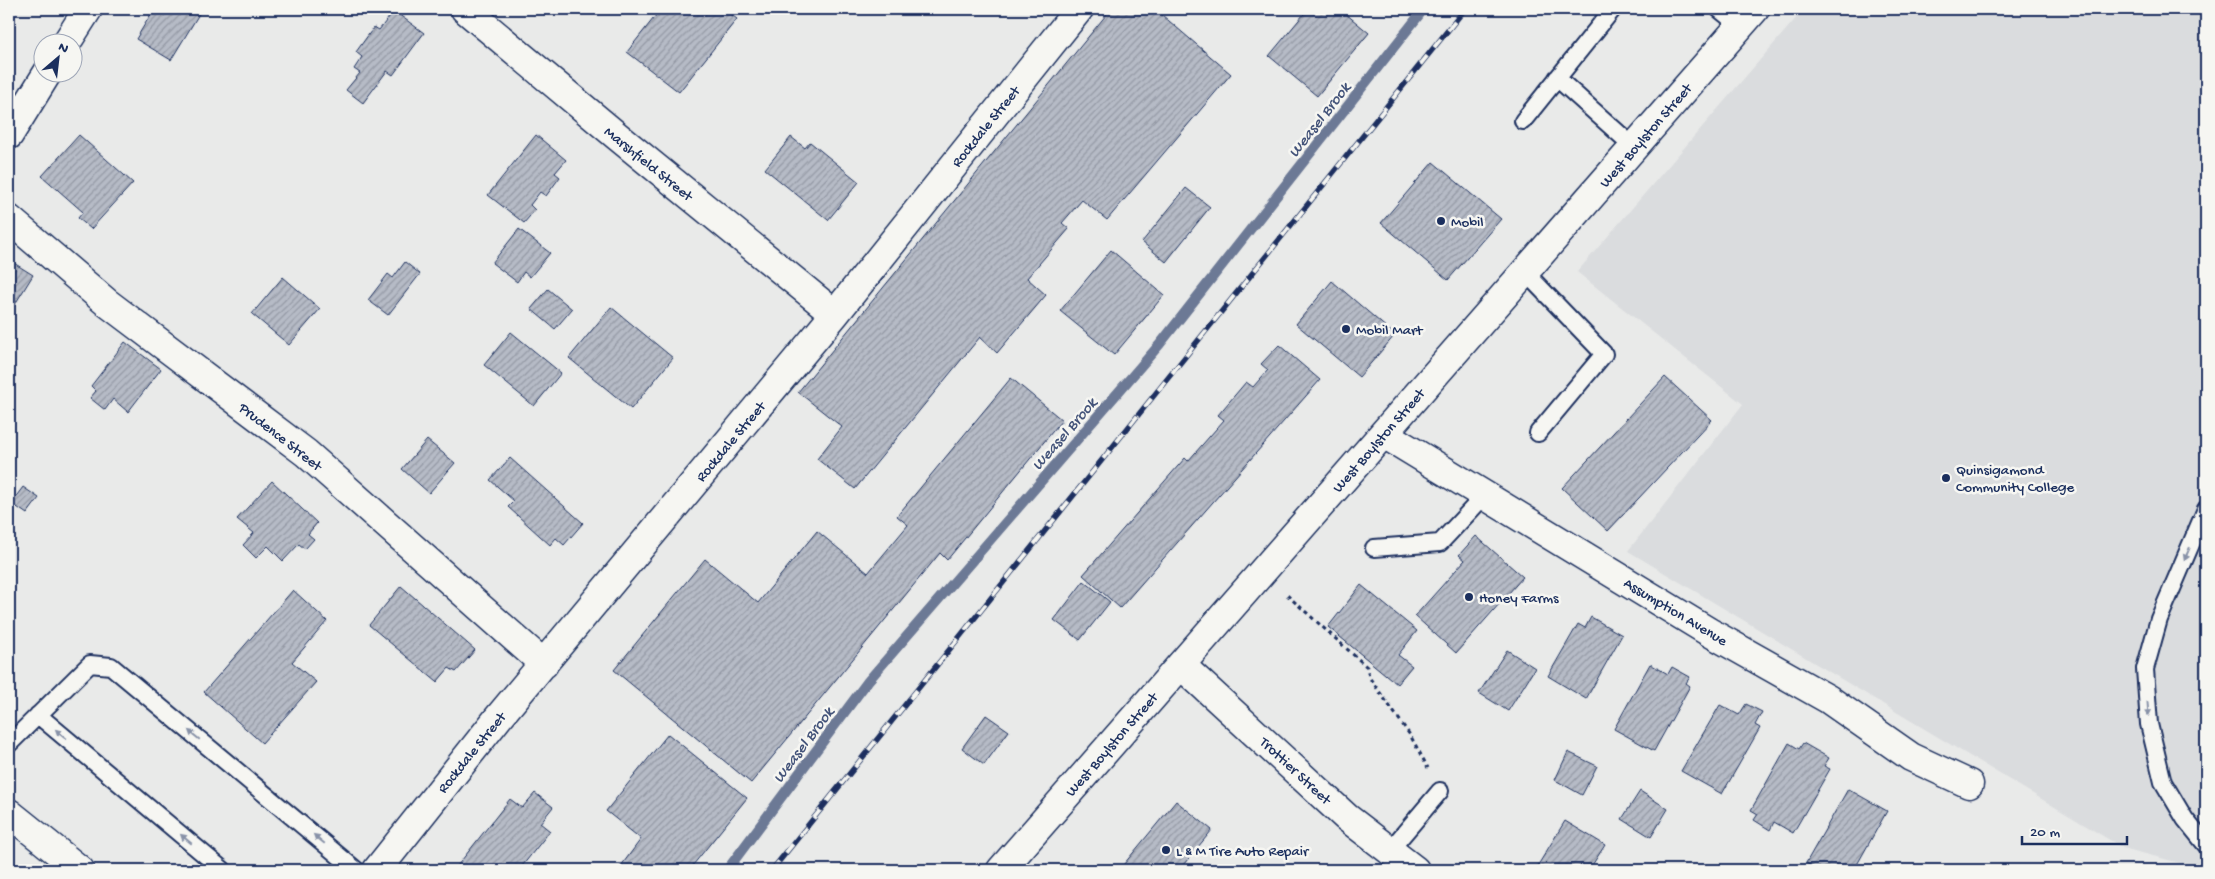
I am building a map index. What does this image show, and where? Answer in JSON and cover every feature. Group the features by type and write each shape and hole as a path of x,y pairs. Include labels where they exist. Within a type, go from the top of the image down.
{"street":[{"path":"73,32 88,9"},
{"name":"Marshfield Street","path":"465,9 616,136 835,314"},
{"name":"Rockdale Street","path":"377,870 544,664 835,314 1079,9"},
{"name":"West Boylston Street","path":"1001,870 1748,17"},
{"path":"9,135 42,82"},
{"name":"Prudence Street","path":"9,218 106,302 306,453 544,664"},
{"name":"Assumption Avenue","path":"1384,434 1709,632 1828,699 1911,757 1969,784"},
{"name":"Trottier Street","path":"1181,665 1346,817 1415,870"},
{"path":"9,812 80,870"}],"lane":[{"path":"1523,121 1613,9"},
{"path":"1719,9 1748,17"},
{"path":"1557,78 1635,148"},
{"path":"1526,272 1604,354 1538,433"},
{"path":"1374,548 1440,542 1485,495"},
{"path":"2206,509 2159,619 2145,669 2149,724 2163,782 2185,819 2206,845"},
{"path":"9,744 90,664 111,666 356,870"},
{"path":"38,715 223,870"},
{"path":"1390,850 1440,791"}],"path":[{"path":"1287,594 1367,667 1369,677 1410,735 1440,791"}],"shaded area":[{"name":"Quinsigamond Community College","path":"1804,9 2206,9 2206,870 2123,848 1628,551 1743,404 1577,272"}],"building":[{"path":"154,9 202,9 171,60 136,39"},
{"path":"661,9 724,9 737,19 679,92 627,52"},
{"path":"1111,9 1155,9 1231,74 1107,220 1082,200 1062,223 1069,229 1027,278 1046,295 997,353 980,337 855,489 817,459 842,427 798,392"},
{"path":"1308,9 1340,9 1369,33 1317,96 1269,56"},
{"path":"394,11 424,33 393,75 387,71 363,103 346,90 360,73 354,69 362,57 356,52 374,27 379,30"},
{"path":"79,135 133,183 91,229 78,218 83,212 42,176"},
{"path":"536,135 566,160 555,173 560,177 546,196 540,192 530,205 535,210 524,223 488,195"},
{"path":"791,137 805,148 810,142 859,182 828,220 765,169"},
{"name":"Mobil","path":"1433,162 1501,219 1448,280 1381,223"},
{"path":"1186,188 1210,207 1166,262 1142,242"},
{"path":"519,229 550,253 530,277 524,272 517,282 492,263"},
{"path":"1111,250 1164,295 1114,355 1060,311"},
{"path":"9,260 33,275 9,314"},
{"path":"405,262 420,274 388,315 368,300 388,274 393,278"},
{"path":"283,277 320,309 289,345 252,314"},
{"name":"Mobil Mart","path":"1332,281 1395,335 1359,377 1296,324"},
{"path":"548,289 572,309 555,329 531,309"},
{"path":"611,307 673,358 631,409 569,358"},
{"path":"511,332 561,373 534,406 484,365"},
{"path":"125,342 161,369 128,412 113,399 105,410 90,398 96,391 91,386"},
{"path":"1279,345 1320,380 1120,608 1083,575 1185,458 1188,461 1224,420 1218,415 1246,382 1253,387 1268,370 1261,364"},
{"path":"1665,377 1712,420 1608,531 1562,488"},
{"path":"1011,378 1062,420 947,560 940,553 751,783 614,670 705,559 758,603 817,531 868,573 908,525 897,516"},
{"path":"427,440 455,463 429,493 402,469"},
{"path":"510,458 583,523 564,545 556,538 550,545 508,507 514,501 490,480"},
{"path":"272,481 317,523 308,534 314,539 305,549 299,544 283,561 268,546 256,558 243,545 254,533 237,519"},
{"path":"23,487 39,498 27,514 11,503"},
{"name":"Honey Farms","path":"1476,536 1523,577 1456,653 1415,616 1465,560 1459,555"},
{"path":"1084,581 1110,602 1080,640 1054,620"},
{"path":"1361,585 1417,631 1398,655 1412,666 1397,684 1328,627"},
{"path":"401,586 475,650 456,672 449,668 437,682 369,625"},
{"path":"293,590 327,621 292,662 316,682 262,743 204,692"},
{"path":"1591,617 1622,635 1586,699 1548,676 1578,624 1585,628"},
{"path":"1507,650 1535,668 1508,711 1479,693"},
{"path":"1650,664 1668,674 1672,667 1690,677 1686,683 1690,686 1654,751 1614,729"},
{"path":"1746,704 1762,712 1755,725 1760,728 1722,794 1681,771 1720,705 1739,715"},
{"path":"986,715 1009,731 984,765 962,748"},
{"path":"668,734 747,798 689,870 618,870 641,839 606,811"},
{"path":"1789,743 1799,749 1803,743 1829,758 1824,766 1830,769 1793,833 1774,822 1770,830 1754,820 1758,814 1751,810"},
{"path":"1568,752 1597,766 1582,795 1555,780"},
{"path":"1848,789 1887,811 1854,870 1818,870 1806,863"},
{"path":"1640,791 1668,809 1651,837 1622,819"},
{"path":"535,793 553,807 540,823 550,831 519,870 454,870 510,799 522,808"},
{"name":"L & M Tire Auto Repair","path":"1176,801 1212,830 1179,870 1119,870"},
{"path":"1565,821 1605,845 1589,870 1535,870"}],"waterway":[{"name":"Weasel Brook","path":"727,870 868,681 1160,344 1420,14"}],"railway":[{"path":"772,870 1465,9"}],"place":[{"name":"Mobil","path":"1441,221"},
{"name":"Mobil Mart","path":"1346,329"},
{"name":"Quinsigamond Community College","path":"1946,478"},
{"name":"Honey Farms","path":"1469,597"},
{"name":"L & M Tire Auto Repair","path":"1166,850"}]}
